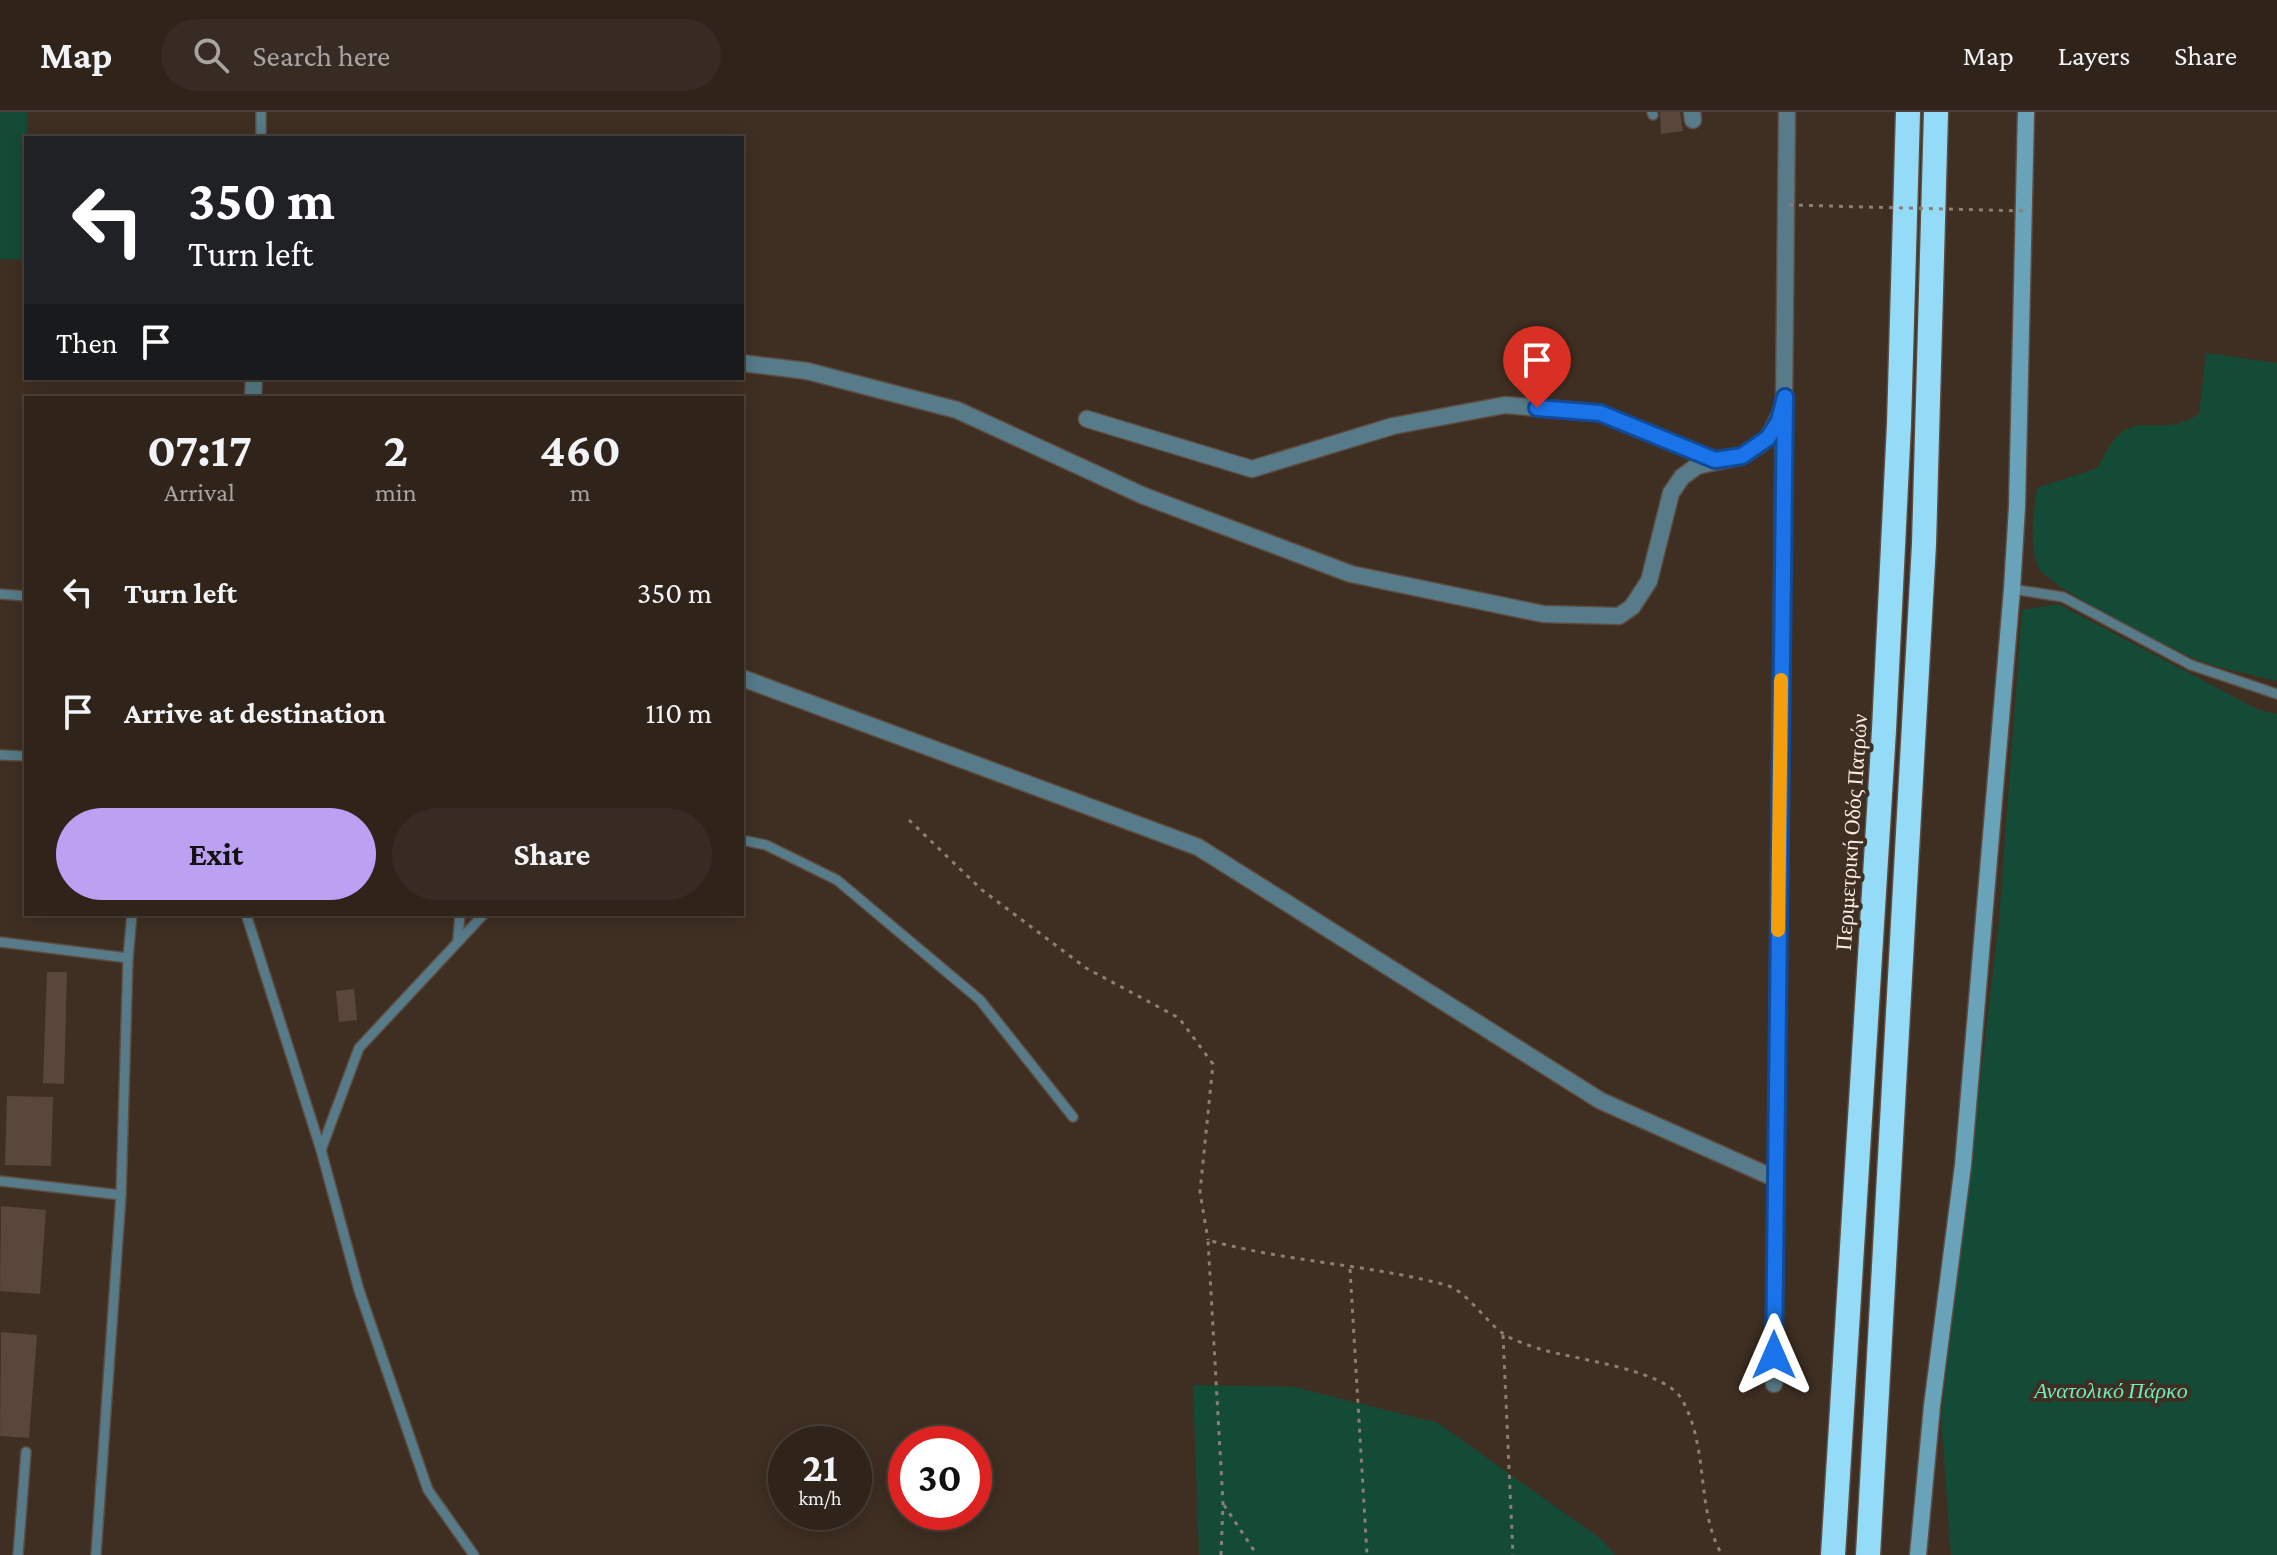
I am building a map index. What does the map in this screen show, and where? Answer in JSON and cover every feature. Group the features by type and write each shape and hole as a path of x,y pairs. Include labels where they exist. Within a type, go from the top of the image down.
{"highway":[{"name":"Περιμετρική Οδός Πατρών","path":"1833,1555 1884,730 1898,440 1908,112"},
{"path":"1868,1555 1924,544 1936,112"}],"street":[{"path":"1774,1384 1774,1178 1789,205 1787,112"},
{"path":"1918,1555 1932,1406 1964,1149 2012,589 2026,112"},
{"path":"744,363 807,371 957,410 1144,496 1351,574 1543,614 1619,616 1632,607 1649,581 1671,493 1690,471 1715,460 1742,456 1768,438 1779,421 1785,397"},
{"path":"1087,419 1252,469 1393,426 1505,405 1600,413 1715,460"},
{"path":"744,679 1198,847 1601,1101 1774,1178"}],"lane":[{"path":"261,112 261,136"},
{"path":"2012,589 2063,597 2191,665 2277,694"},
{"path":"0,594 24,596"},
{"path":"0,755 24,756"},
{"path":"744,840 766,845 837,880 980,1000 1073,1117"},
{"path":"96,1555 121,1195 132,916"},
{"path":"247,916 321,1150 359,1290 428,1490 474,1555"},
{"path":"458,939 460,916"},
{"path":"321,1150 359,1048 482,916"},
{"path":"0,942 128,958"},
{"path":"0,1181 121,1195"},
{"path":"18,1555 26,1452"}],"path":[{"path":"1789,205 2024,211"},
{"path":"909,820 982,890 1086,968 1179,1018 1213,1064 1200,1192 1208,1240 1223,1503 1221,1555"},
{"path":"1208,1240 1252,1252 1308,1259 1350,1269 1378,1269 1451,1287 1503,1335 1539,1349 1655,1379 1680,1395 1699,1442 1712,1538 1722,1555"},
{"path":"1350,1269 1367,1555"},
{"path":"1503,1335 1513,1555"},
{"path":"1223,1503 1257,1555"}],"green space":[{"path":"0,112 27,112 27,136 24,136 24,260 0,259"},
{"path":"2206,353 2277,363 2277,681 2203,662 2160,642 2064,589 2039,568 2036,559 2033,528 2037,488 2098,468 2109,446 2132,427 2169,425 2199,414"},
{"name":"Ανατολικό Πάρκο","path":"2058,604 2259,710 2277,714 2277,1555 1951,1555 1941,1417 1999,920 2022,610"},
{"path":"1193,1385 1294,1387 1438,1423 1601,1539 1615,1555 1199,1555"}],"building":[{"path":"1660,112 1680,112 1683,131 1661,134"},
{"path":"47,972 67,972 64,1084 43,1083"},
{"path":"354,989 357,1020 339,1022 336,991"},
{"path":"7,1096 53,1097 51,1166 5,1165"},
{"path":"1,1206 46,1210 40,1294 0,1291"},
{"path":"1,1332 37,1335 29,1438 0,1436"}],"slow traffic":[{"path":"1778,930 1781,680"}],"route":[{"path":"1537,408 1600,413 1715,460 1742,456 1768,438 1779,421 1785,397 1774,1355"}]}
